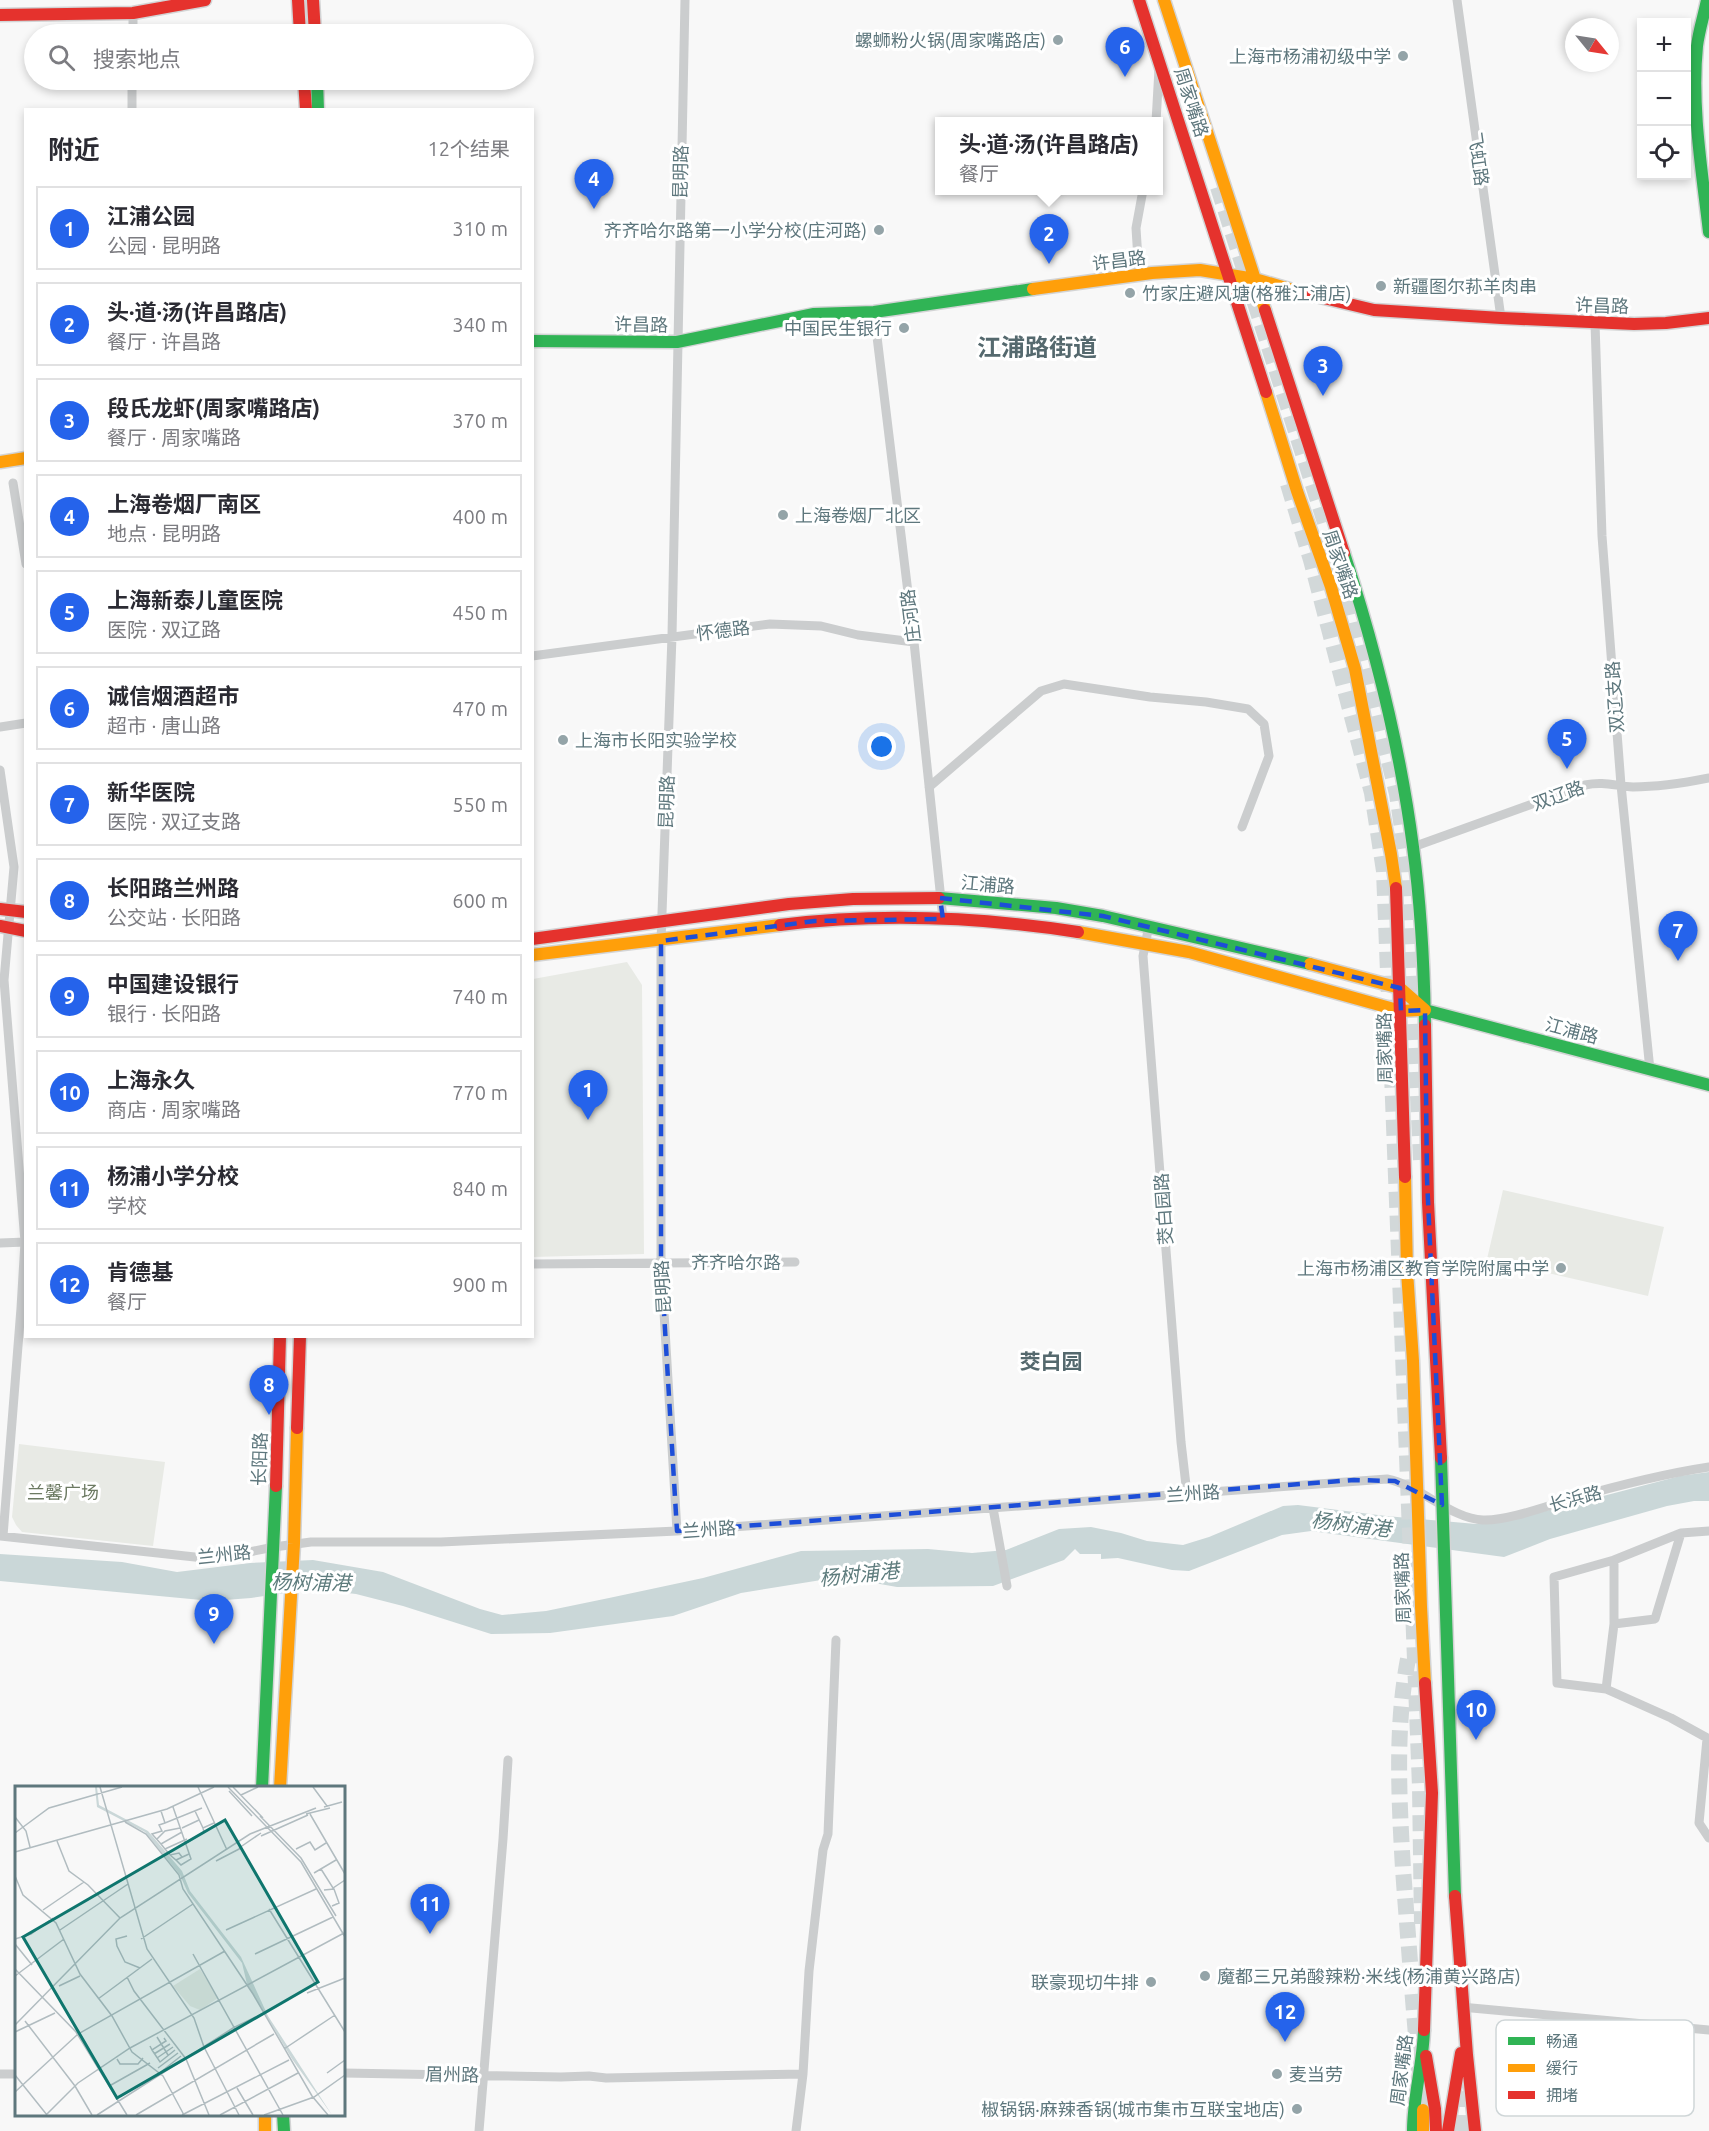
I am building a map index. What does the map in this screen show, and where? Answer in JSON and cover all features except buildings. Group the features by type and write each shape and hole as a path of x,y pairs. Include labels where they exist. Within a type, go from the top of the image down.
{"main road":[{"path":"0,15 133,13 205,0"},
{"path":"298,0 299,24"},
{"path":"313,0 314,24"},
{"name":"周家嘴路","path":"1139,0 1297,491 1331,587 1355,669 1391,854 1397,898 1407,1271 1432,1793 1424,2045 1413,2110 1413,2131"},
{"name":"周家嘴路","path":"1164,0 1355,585 1373,648 1396,749 1413,847 1424,966 1428,1191 1443,1519 1450,1794 1461,2007 1475,2131"},
{"path":"1707,0 1697,42 1695,77 1709,232"},
{"path":"305,90 306,108"},
{"path":"317,90 318,108"},
{"name":"许昌路","path":"534,341 677,342 814,314 874,312 1139,275 1200,270 1255,279 1319,298 1374,310 1595,323 1666,323 1709,318"},
{"path":"0,462 24,458"},
{"name":"江浦路","path":"534,939 789,904 853,899 940,898 1056,908 1149,925 1400,988 1425,1010"},
{"path":"5,909 24,912"},
{"name":"江浦路","path":"534,956 630,942 661,941 816,921 880,918 943,919 1044,927 1189,952 1401,1011 1425,1010 1709,1085"},
{"path":"5,927 24,931"},
{"name":"长阳路","path":"262,1786 274,1547 280,1338"},
{"name":"长阳路","path":"280,1786 294,1544 300,1338"},
{"path":"1449,2131 1464,2038"},
{"path":"1424,2045 1435,2109 1436,2131"},
{"path":"1423,2110 1423,2131"},
{"path":"265,2116 266,2131"},
{"path":"283,2116 284,2131"}],"street":[{"name":"昆明路","path":"677,1531 660,1262 661,941 672,636 684,0"},
{"name":"飞虹路","path":"1457,0 1501,318"},
{"path":"132,24 133,13"},
{"path":"1156,117 1159,58"},
{"path":"132,90 132,108"},
{"path":"1139,275 1136,228 1142,195"},
{"name":"庄河路","path":"874,312 914,642 943,919"},
{"name":"双辽支路","path":"1595,323 1602,536 1621,785 1650,1070"},
{"path":"13,483 23,530"},
{"name":"怀德路","path":"534,656 770,624 821,626 858,635 914,642"},
{"path":"929,787 1041,691 1064,684 1150,697 1206,702 1248,710 1264,724 1269,756 1242,827"},
{"path":"0,727 24,723"},
{"path":"0,770 14,867 5,909 4,980 24,1230"},
{"name":"双辽路","path":"1413,847 1586,785 1599,782 1657,786 1709,778"},
{"name":"茭白园路","path":"1149,925 1143,956 1187,1494"},
{"path":"0,1243 24,1242"},
{"path":"2,1536 24,1258"},
{"name":"齐齐哈尔路","path":"534,1264 795,1262"},
{"name":"长浜路","path":"1416,1490 1442,1505 1472,1518 1483,1520 1594,1492 1709,1467"},
{"name":"兰州路","path":"2,1536 204,1558 232,1556 311,1542 441,1542 677,1531 1387,1479 1416,1490"},
{"path":"993,1508 1006,1586"},
{"path":"1709,1532 1682,1533 1614,1560 1554,1576 1557,1683 1606,1689 1671,1718 1708,1739 1699,1823 1709,1838"},
{"path":"1614,1624 1655,1620 1682,1533"},
{"path":"1606,1689 1614,1624 1614,1560"},
{"path":"796,2131 803,2074 809,1971 823,1850 828,1834 836,1640"},
{"path":"479,2131 508,1760"},
{"path":"1461,2007 1601,2020"},
{"path":"1694,2029 1709,2030"},
{"name":"眉州路","path":"345,2073 561,2078 803,2074"}],"highlighted area":[{"path":"940,898 1103,916 1400,988 1401,1011 1425,1010 1427,1179 1442,1505 1395,1481 1354,1480 677,1531 661,1262 661,941 815,921 943,919"}],"green space":[{"path":"627,962 642,985 644,1254 534,1257 534,979"},
{"path":"1503,1190 1664,1227 1648,1296 1487,1259"},
{"name":"兰馨广场","path":"19,1444 165,1462 153,1546 22,1532 12,1517"}],"water":[{"name":"杨树浦港","path":"1709,1472 1709,1501 1667,1506 1550,1539 1504,1557 1311,1531 1282,1535 1189,1571 1172,1570 1118,1558 1101,1559 1101,1554 1080,1554 1075,1549 1064,1560 993,1586 897,1587 840,1577 741,1593 673,1616 550,1633 491,1634 403,1606 356,1594 312,1589 212,1601 0,1581 0,1554 122,1562 177,1572 250,1563 313,1560 383,1572 480,1609 502,1615 546,1611 703,1578 801,1551 928,1549 972,1553 1006,1550 1059,1529 1091,1527 1147,1541 1183,1545 1209,1537 1283,1506 1298,1505 1476,1524 1530,1515 1680,1476"}],"tunnel":[{"path":"1218,187 1350,601 1397,794 1407,862 1421,1160"},
{"path":"1288,484 1311,560 1372,793 1384,871 1420,1787 1422,1924"},
{"path":"1408,1659 1401,1711 1399,1790 1419,2070"},
{"path":"1425,2067 1426,2125"},
{"path":"1461,2131 1462,2069"}],"traffic: fast":[{"path":"1707,0 1697,46 1695,92 1709,232"},
{"path":"317,90 318,108"},
{"path":"534,341 677,342 814,314 874,312 1033,289"},
{"path":"1344,553 1385,698 1408,810 1420,913 1425,1025"},
{"path":"939,898 1056,908 1103,916 1310,964"},
{"path":"1419,1010 1709,1085"},
{"path":"1441,1458 1455,1896"},
{"path":"262,1786 276,1486"},
{"path":"1413,2131 1424,2030"},
{"path":"283,2116 284,2131"}],"traffic: slow":[{"path":"1164,0 1265,310"},
{"path":"1033,289 1152,273 1200,270 1255,279 1303,293"},
{"path":"1266,392 1297,491 1331,587 1355,669 1396,888"},
{"path":"0,462 24,458"},
{"path":"534,955 780,925"},
{"path":"1078,932 1189,952 1401,1011 1419,1010"},
{"path":"1310,964 1400,988 1425,1010"},
{"path":"1405,1177 1425,1683"},
{"path":"280,1786 294,1544 297,1428"},
{"path":"1423,2110 1423,2131"},
{"path":"265,2116 265,2131"}],"traffic: jam":[{"path":"0,15 133,13 205,0"},
{"path":"298,0 299,24"},
{"path":"313,0 314,24"},
{"path":"1139,0 1266,392"},
{"path":"305,90 306,108"},
{"path":"1303,293 1374,310 1501,318 1634,324 1709,318"},
{"path":"1265,310 1344,553"},
{"path":"1396,888 1405,1177"},
{"path":"534,939 789,904 853,899 939,898"},
{"path":"0,909 24,912"},
{"path":"780,925 854,919 929,918 1004,923 1078,932"},
{"path":"0,926 24,931"},
{"path":"1425,1025 1428,1202 1441,1458"},
{"path":"276,1486 280,1338"},
{"path":"297,1428 300,1338"},
{"path":"1424,2030 1432,1793 1425,1683"},
{"path":"1455,1896 1475,2131"},
{"path":"1448,2131 1461,2053"},
{"path":"1426,2056 1435,2109 1436,2131"}],"place":[{"name":"螺蛳粉火锅(周家嘴路店)","path":"1058,40"},
{"name":"上海市杨浦初级中学","path":"1403,56"},
{"name":"诚信烟酒超市","path":"1125,77"},
{"name":"上海卷烟厂南区","path":"594,209"},
{"name":"齐齐哈尔路第一小学分校(庄河路)","path":"879,230"},
{"name":"头·道·汤(许昌路店)","path":"1049,264"},
{"name":"新疆图尔荪羊肉串","path":"1381,286"},
{"name":"竹家庄避风塘(格雅江浦店)","path":"1130,293"},
{"name":"中国民生银行","path":"904,328"},
{"name":"段氏龙虾(周家嘴路店)","path":"1323,396"},
{"name":"上海卷烟厂北区","path":"783,515"},
{"name":"上海市长阳实验学校","path":"563,740"},
{"name":"上海新泰儿童医院","path":"1567,769"},
{"name":"新华医院","path":"1678,961"},
{"name":"江浦公园","path":"588,1120"},
{"name":"上海市杨浦区教育学院附属中学","path":"1561,1268"},
{"name":"长阳路兰州路","path":"269,1415"},
{"name":"中国建设银行","path":"214,1644"},
{"name":"上海永久","path":"1476,1740"},
{"name":"杨浦小学分校","path":"430,1934"},
{"name":"魔都三兄弟酸辣粉·米线(杨浦黄兴路店)","path":"1205,1976"},
{"name":"联豪现切牛排","path":"1151,1982"},
{"name":"肯德基","path":"1285,2042"},
{"name":"麦当劳","path":"1277,2074"},
{"name":"椒锅锅·麻辣香锅(城市集市互联宝地店)","path":"1297,2109"}],"district":[{"name":"江浦路街道","path":"1037,347"},
{"name":"茭白园","path":"1051,1361"}]}
